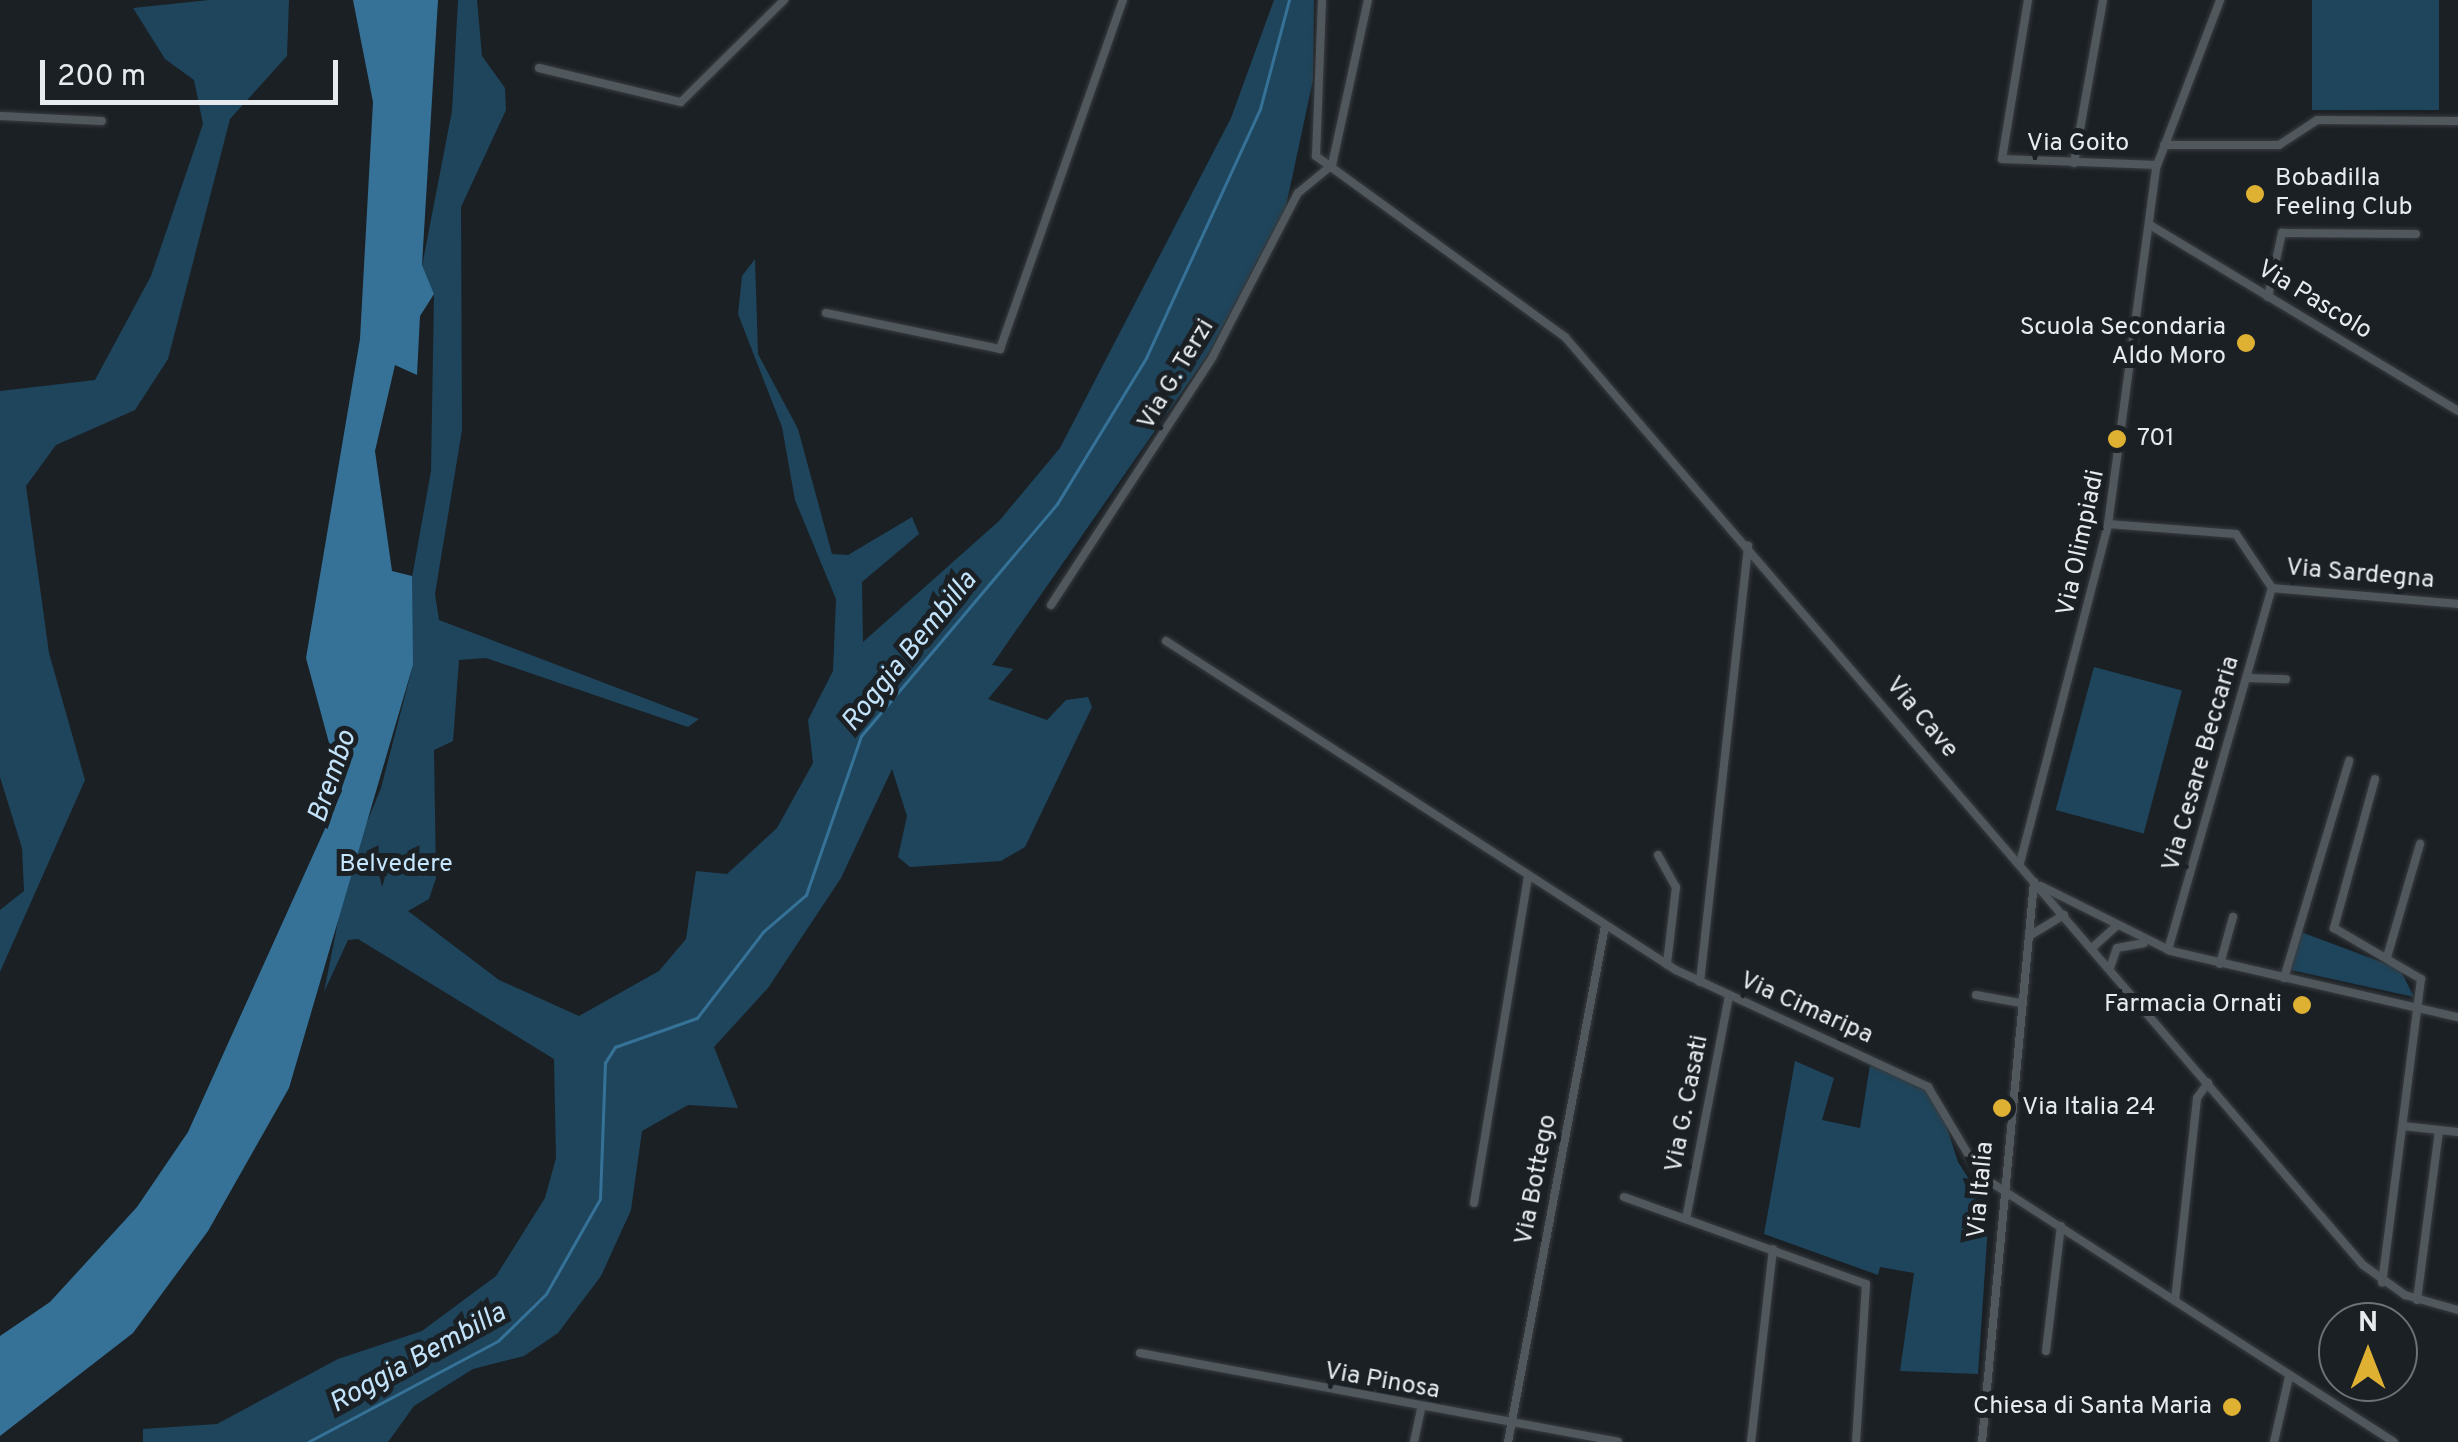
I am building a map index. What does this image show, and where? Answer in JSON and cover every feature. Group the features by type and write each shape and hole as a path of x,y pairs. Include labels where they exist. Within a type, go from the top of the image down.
{"street":[{"path":"538,68 681,102 784,0"},
{"path":"826,313 1000,349 1124,0"},
{"path":"1322,0 1310,139 1332,165"},
{"path":"1332,165 1368,0"},
{"name":"Via Goito","path":"2028,0 2001,157 2157,165"},
{"path":"2074,163 2103,0"},
{"name":"Via Olimpiadi","path":"2020,863 2108,524 2157,165 2220,0"},
{"path":"0,116 102,120"},
{"path":"2164,145 2279,145 2317,120 2458,121"},
{"name":"Via Cave","path":"1332,165 1554,328 1748,546 2382,1283 2417,1300 2458,1310"},
{"name":"Via G. Terzi","path":"1051,605 1212,358 1298,194 1332,165"},
{"name":"Via Pascolo","path":"2150,225 2458,411"},
{"path":"2268,297 2282,233 2416,234"},
{"name":"Via Sardegna","path":"2108,524 2236,534 2272,588 2458,604"},
{"path":"1700,982 1748,546"},
{"name":"Via Cesare Beccaria","path":"2168,950 2272,588"},
{"name":"Via Cimaripa","path":"1166,641 1667,964 1928,1087 1946,1106 1966,1159 2000,1188 2394,1442"},
{"path":"2248,678 2286,679"},
{"path":"2284,978 2349,761"},
{"path":"2375,779 2334,928 2420,976 2382,1283"},
{"path":"2387,958 2420,844"},
{"path":"1658,855 1676,887 1667,964"},
{"path":"1474,1203 1528,876"},
{"path":"2036,883 2116,927 2168,950 2458,1017"},
{"name":"Via Italia","path":"1982,1442 2000,1188 2036,883"},
{"path":"2029,936 2064,915"},
{"path":"2220,964 2232,916"},
{"name":"Via Bottego","path":"1508,1442 1606,926"},
{"path":"2092,948 2116,927"},
{"path":"2110,968 2119,946 2148,942"},
{"path":"1976,995 2021,1003"},
{"name":"Via G. Casati","path":"1686,1219 1729,996"},
{"path":"2176,1301 2198,1098 2208,1083"},
{"path":"2404,1126 2458,1132"},
{"path":"2417,1300 2439,1130"},
{"path":"1624,1197 1773,1248 1870,1290 1856,1442"},
{"path":"2046,1352 2061,1226"},
{"path":"1751,1442 1773,1248"},
{"name":"Via Pinosa","path":"1140,1353 1421,1410 1572,1438 1618,1442"},
{"path":"2274,1442 2289,1377"},
{"path":"1414,1442 1421,1410"}],"green space":[{"path":"209,0 289,0 287,56 230,119 168,359 135,410 56,445 26,486 49,653 85,780 0,972 0,910 24,891 22,848 0,777 0,391 95,380 151,276 203,124 194,80 165,59 133,8"},
{"name":"Belvedere","path":"458,0 477,0 482,56 505,88 506,110 461,207 462,430 435,594 439,620 699,719 688,727 486,658 459,660 453,741 434,750 436,878 429,899 408,911 499,980 579,1016 659,971 686,939 696,871 727,874 777,828 813,763 808,720 833,671 836,599 795,500 782,427 738,314 742,276 755,259 758,354 798,429 832,554 848,555 912,517 919,534 862,582 863,642 999,521 1060,448 1231,118 1274,0 1314,0 1313,80 1286,206 1209,353 992,665 1013,669 988,699 1047,720 1066,700 1088,697 1092,707 1025,847 1001,861 910,867 898,857 907,816 892,769 841,878 768,988 714,1047 738,1108 688,1105 642,1131 631,1210 601,1276 558,1333 524,1356 473,1369 414,1406 388,1442 143,1442 143,1429 217,1424 338,1359 422,1331 496,1276 545,1198 556,1158 554,1059 358,939 348,940 324,992 349,866 381,788 413,665 406,611 431,471 434,294 422,266 452,111"},
{"path":"2312,0 2439,0 2439,110 2312,110"},
{"path":"2094,667 2182,691 2144,834 2056,810"},
{"path":"2301,932 2400,969 2414,997 2291,970"},
{"path":"1795,1061 1834,1078 1822,1120 1860,1128 1870,1065 1928,1090 1941,1109 1958,1162 1989,1210 1978,1374 1900,1371 1914,1273 1880,1267 1878,1275 1764,1234"}],"shaded area":[{"path":"353,0 438,0 422,265 434,294 420,316 417,375 395,365 375,451 392,571 412,576 413,665 289,1088 208,1231 133,1333 0,1436 0,1336 50,1302 137,1207 188,1132 342,791 306,658 360,339 373,102"}],"waterway":[{"name":"Roggia Bembilla","path":"308,1442 498,1341 546,1294 600,1199 605,1063 615,1047 697,1018 763,932 806,895 861,736 1057,504 1146,358 1260,109 1289,0"}],"place":[{"name":"Bobadilla Feeling Club","path":"2255,194"},
{"name":"Scuola Secondaria Aldo Moro","path":"2246,343"},
{"name":"701","path":"2117,439"},
{"name":"Farmacia Ornati","path":"2302,1005"},
{"name":"Via Italia 24","path":"2002,1108"},
{"name":"Chiesa di Santa Maria","path":"2232,1407"}],"water label":[{"name":"Brembo","path":"333,777"}]}
